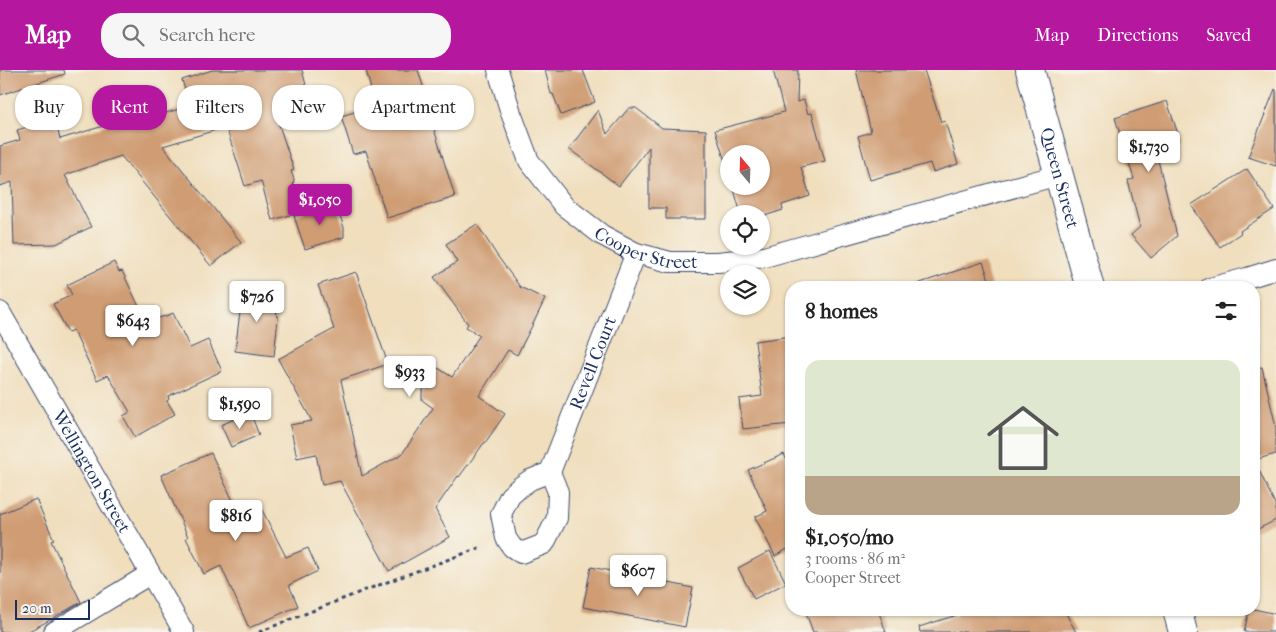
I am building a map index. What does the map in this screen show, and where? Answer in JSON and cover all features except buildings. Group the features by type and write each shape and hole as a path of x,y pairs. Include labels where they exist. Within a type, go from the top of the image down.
{"street":[{"name":"Cooper Street","path":"498,70 511,113 529,161 564,206 602,235 636,253 670,262 718,262 764,257 1058,175"},
{"name":"Queen Street","path":"1030,70 1088,281"},
{"name":"Revell Court","path":"550,472 636,253"},
{"path":"1236,281 1276,269"},
{"name":"Wellington Street","path":"0,312 6,334 184,632"},
{"path":"54,632 150,574"},
{"path":"1179,616 1183,632"}],"path":[{"path":"260,632 362,591 479,548"}]}
